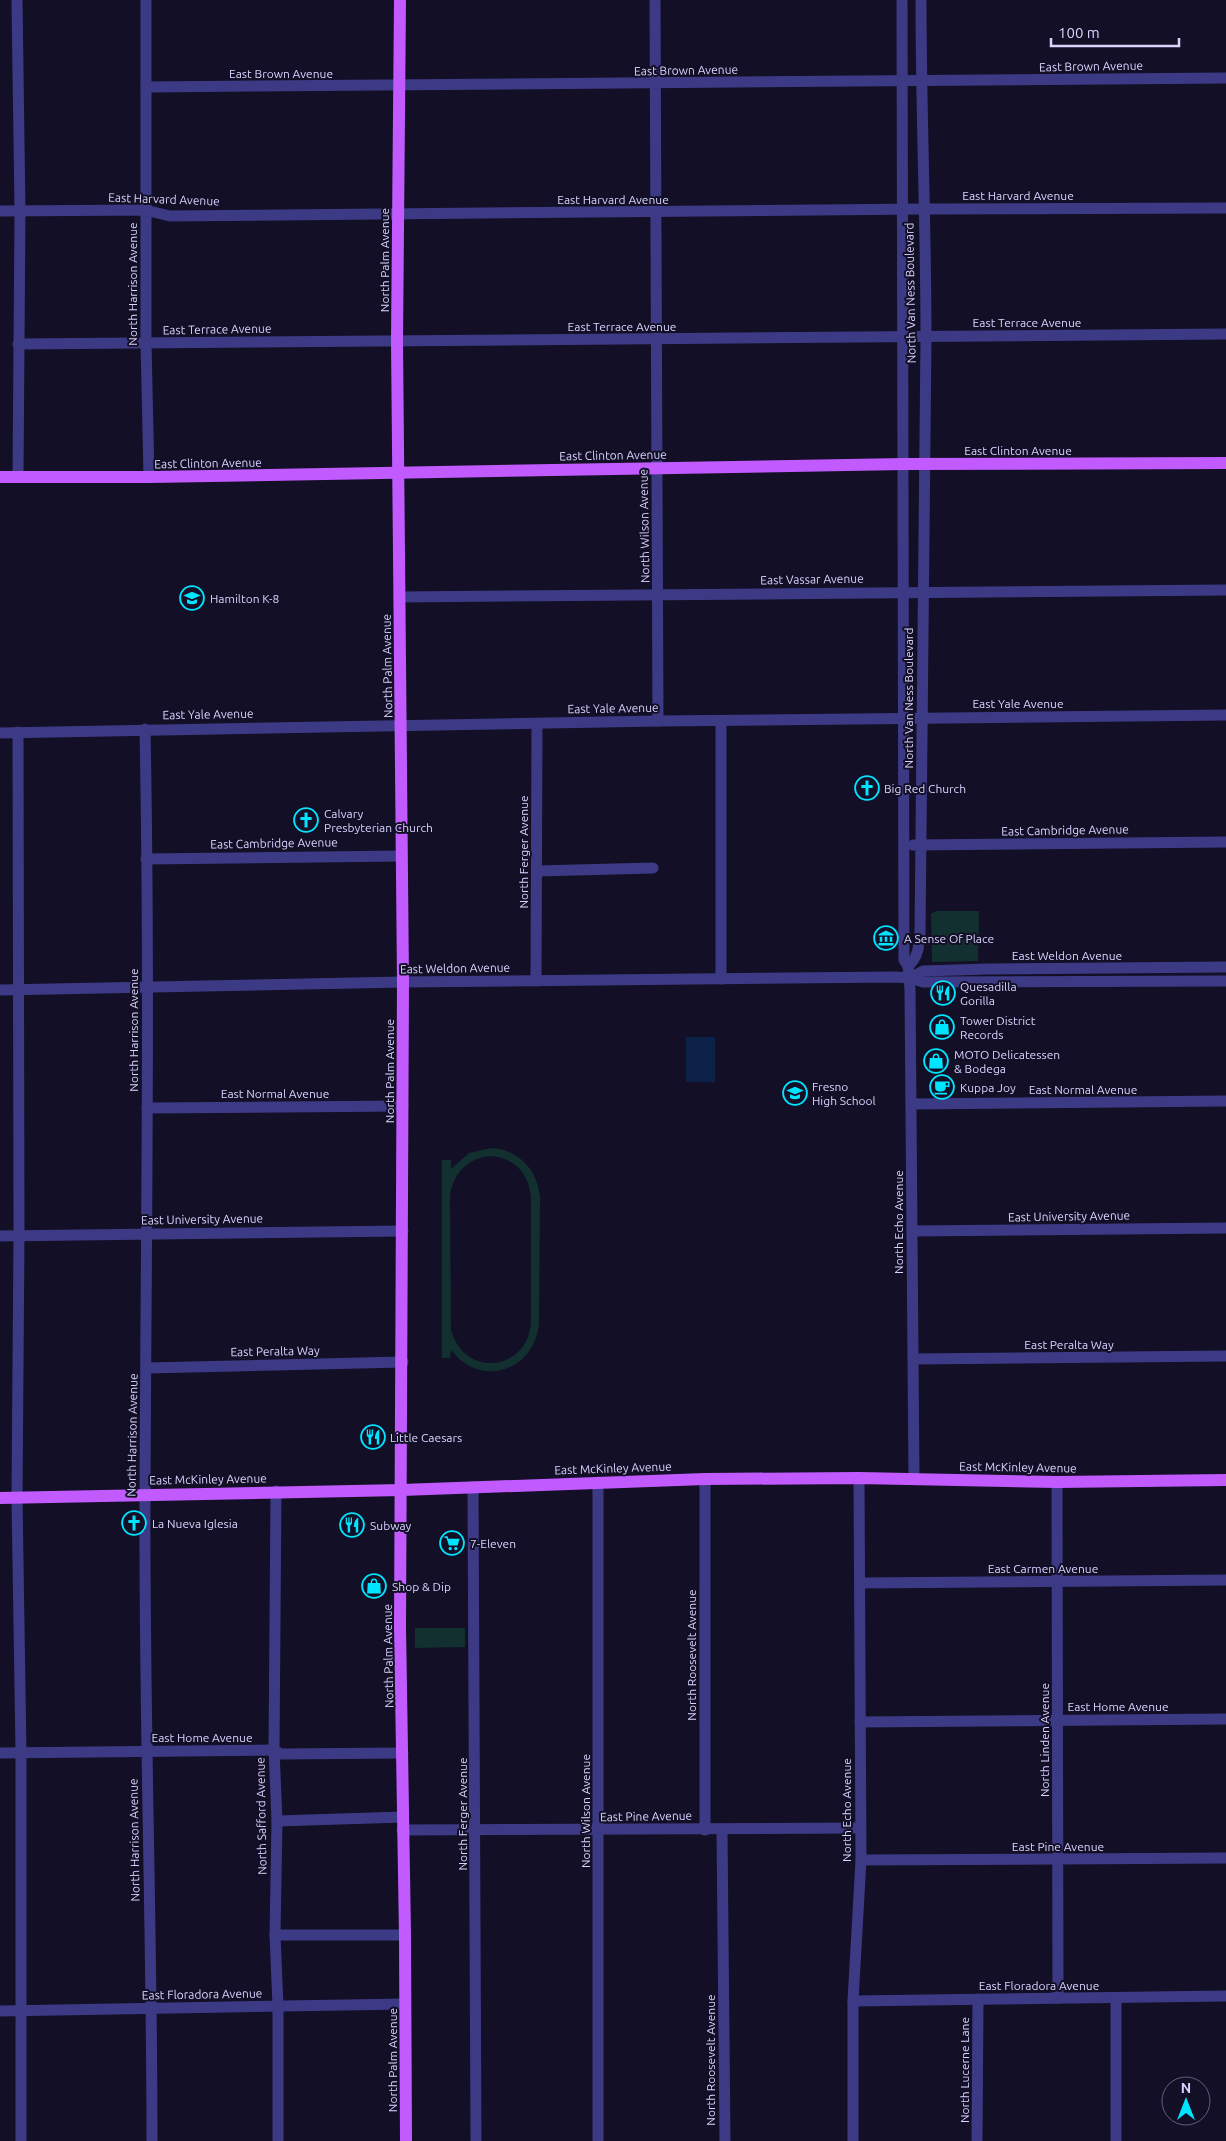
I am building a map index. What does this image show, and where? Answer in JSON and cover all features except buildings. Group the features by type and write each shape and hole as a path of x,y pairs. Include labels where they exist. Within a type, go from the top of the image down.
{"main road":[{"name":"North Palm Avenue","path":"400,0 397,341 403,982 403,1362 400,1627 403,1753 402,1824 405,1935 406,2141"},
{"name":"East Clinton Avenue","path":"0,477 398,474 657,467 904,464 1226,463"},
{"name":"East McKinley Avenue","path":"0,1498 276,1491 402,1490 706,1479 914,1478 1057,1482 1226,1480"}],"street":[{"path":"17,0 20,211 18,478"},
{"name":"North Harrison Avenue","path":"146,0 145,210 149,477"},
{"name":"North Wilson Avenue","path":"655,0 659,596 658,721"},
{"name":"North Van Ness Boulevard","path":"902,0 904,960 908,966 914,961 918,947 923,718 922,591 926,337 921,0"},
{"name":"East Brown Avenue","path":"146,87 1226,78"},
{"name":"East Harvard Avenue","path":"0,211 145,210 170,216 1226,208"},
{"name":"East Terrace Avenue","path":"18,344 1226,334"},
{"name":"East Vassar Avenue","path":"399,597 659,596 904,591 1226,590"},
{"name":"East Yale Avenue","path":"0,733 658,721 722,722 1226,715"},
{"path":"721,979 722,722"},
{"name":"North Ferger Avenue","path":"536,981 538,871 537,724"},
{"name":"North Harrison Avenue","path":"145,729 148,987 145,1494 146,1751 152,2009 152,2141"},
{"path":"18,732 19,1235 17,1498 21,1752 21,2141"},
{"name":"East Cambridge Avenue","path":"904,845 1226,842"},
{"name":"East Cambridge Avenue","path":"146,859 402,856"},
{"path":"538,871 653,868"},
{"name":"North Echo Avenue","path":"908,966 910,978 914,1478"},
{"name":"East Weldon Avenue","path":"910,978 923,971 1226,967"},
{"path":"1151,968 1152,981"},
{"path":"1055,969 1055,982"},
{"name":"East Weldon Avenue","path":"0,990 403,982 721,979 910,978 922,982 1226,981"},
{"name":"East Normal Avenue","path":"911,1104 1226,1102"},
{"name":"East Normal Avenue","path":"147,1108 403,1106"},
{"name":"East University Avenue","path":"912,1231 1226,1228"},
{"name":"East University Avenue","path":"0,1236 403,1231"},
{"name":"East Peralta Way","path":"913,1359 1226,1356"},
{"name":"East Peralta Way","path":"147,1368 403,1362"},
{"name":"North Echo Avenue","path":"853,2141 853,2001 860,1860 859,1478"},
{"name":"North Roosevelt Avenue","path":"705,1830 706,1479"},
{"name":"North Wilson Avenue","path":"598,1482 598,2141"},
{"name":"North Linden Avenue","path":"1057,1482 1058,1998"},
{"name":"North Ferger Avenue","path":"474,1487 476,2141"},
{"name":"North Safford Avenue","path":"276,1491 274,1750 278,2141"},
{"name":"East Carmen Avenue","path":"860,1583 1226,1580"},
{"name":"East Home Avenue","path":"860,1722 1226,1720"},
{"name":"East Home Avenue","path":"0,1753 274,1750 282,1754 403,1753"},
{"name":"East Pine Avenue","path":"276,1821 402,1824 476,1831 860,1828"},
{"name":"North Roosevelt Avenue","path":"722,1830 725,2141"},
{"name":"East Pine Avenue","path":"860,1860 1226,1858"},
{"path":"276,1935 405,1935"},
{"name":"East Floradora Avenue","path":"853,2001 1226,1996"},
{"path":"1116,1998 1116,2141"},
{"name":"North Lucerne Lane","path":"977,2141 978,1999"},
{"name":"East Floradora Avenue","path":"0,2011 405,2004"}],"green space":[{"path":"936,911 979,911 978,961 932,962 931,914"},
{"path":"491,1148 518,1157 531,1170 540,1197 539,1323 535,1340 528,1353 517,1363 505,1369 491,1371 477,1369 463,1362 451,1350 450,1358 442,1358 442,1160 451,1160 451,1169 469,1153","holes":["483,1157 499,1157 519,1168 530,1188 531,1323 527,1339 519,1352 507,1359 494,1363 481,1362 468,1356 458,1345 451,1330 450,1196 454,1180 469,1163"]},
{"path":"415,1628 465,1628 465,1647 415,1648"}],"water":[{"path":"686,1037 715,1037 715,1082 686,1082"}],"place":[{"name":"Hamilton K-8","path":"192,598"},
{"name":"Big Red Church","path":"867,788"},
{"name":"Calvary Presbyterian Church","path":"306,820"},
{"name":"A Sense Of Place","path":"886,938"},
{"name":"Quesadilla Gorilla","path":"943,993"},
{"name":"Tower District Records","path":"942,1027"},
{"name":"MOTO Delicatessen & Bodega","path":"936,1061"},
{"name":"Kuppa Joy","path":"942,1087"},
{"name":"Fresno High School","path":"795,1093"},
{"name":"Little Caesars","path":"373,1437"},
{"name":"La Nueva Iglesia","path":"134,1523"},
{"name":"Subway","path":"352,1525"},
{"name":"7-Eleven","path":"452,1543"},
{"name":"Shop & Dip","path":"374,1586"}]}
